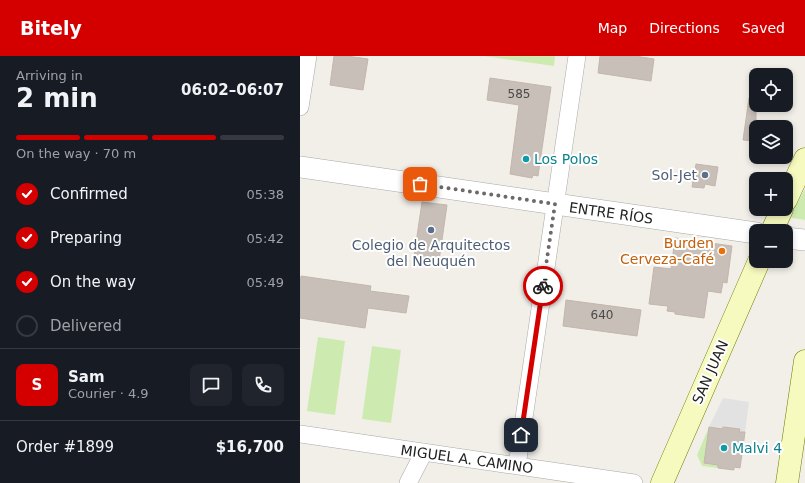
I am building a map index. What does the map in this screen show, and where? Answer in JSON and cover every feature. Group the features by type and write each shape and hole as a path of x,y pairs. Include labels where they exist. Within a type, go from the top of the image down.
{"main road":[{"path":"793,185 805,159"},
{"name":"SAN JUAN","path":"662,483 756,268"},
{"path":"787,483 805,361"}],"street":[{"path":"300,107 308,56"},
{"path":"517,466 577,56"},
{"name":"ENTRE RÍOS","path":"300,167 749,232"},
{"path":"793,239 805,240"},
{"name":"MIGUEL A. CAMINO","path":"300,434 634,483"},
{"path":"408,483 424,452"}],"green space":[{"path":"484,56 555,56 554,66"},
{"path":"805,189 805,220 791,217 793,216 793,210"},
{"path":"318,337 345,341 335,415 307,411"},
{"path":"372,346 401,350 391,423 362,419"},
{"path":"709,427 718,468 702,466 697,455"}],"shaded area":[{"path":"723,398 749,402 745,432 739,432 739,429 709,427"}],"building":[{"path":"334,56 368,59 363,90 330,85"},
{"path":"600,56 635,56 654,59 651,81 598,73"},
{"path":"490,78 551,87 538,176 533,175 532,178 510,174 519,105 487,100"},
{"path":"749,98 749,112 756,112 756,120 749,120 749,140 743,140"},
{"name":"Sol-Jet","path":"696,164 718,167 715,186 705,184 704,188 692,187"},
{"name":"Colegio de Arquitectos del Neuquén","path":"422,202 447,205 439,261 414,257"},
{"path":"675,238 732,246 727,283 723,282 721,293 708,291 704,318 675,314 675,312 667,311 668,306 649,304 654,267 671,269"},
{"path":"301,276 371,286 370,291 409,296 406,313 368,308 365,328 300,318"},
{"path":"566,300 641,310 637,336 563,326"},
{"name":"Malvi 4","path":"709,427 740,429 739,432 745,432 740,468 734,467 734,470 718,468 718,465 704,463"}],"way so far":[{"path":"420,184 555,204 543,286"}],"place":[{"name":"Los Polos","path":"526,159"},
{"name":"Sol-Jet","path":"705,175"},
{"name":"Colegio de Arquitectos del Neuquén","path":"431,230"},
{"name":"Burden Cerveza-Café","path":"722,251"},
{"name":"Malvi 4","path":"724,448"}],"route":[{"path":"521,435 543,286"}]}
